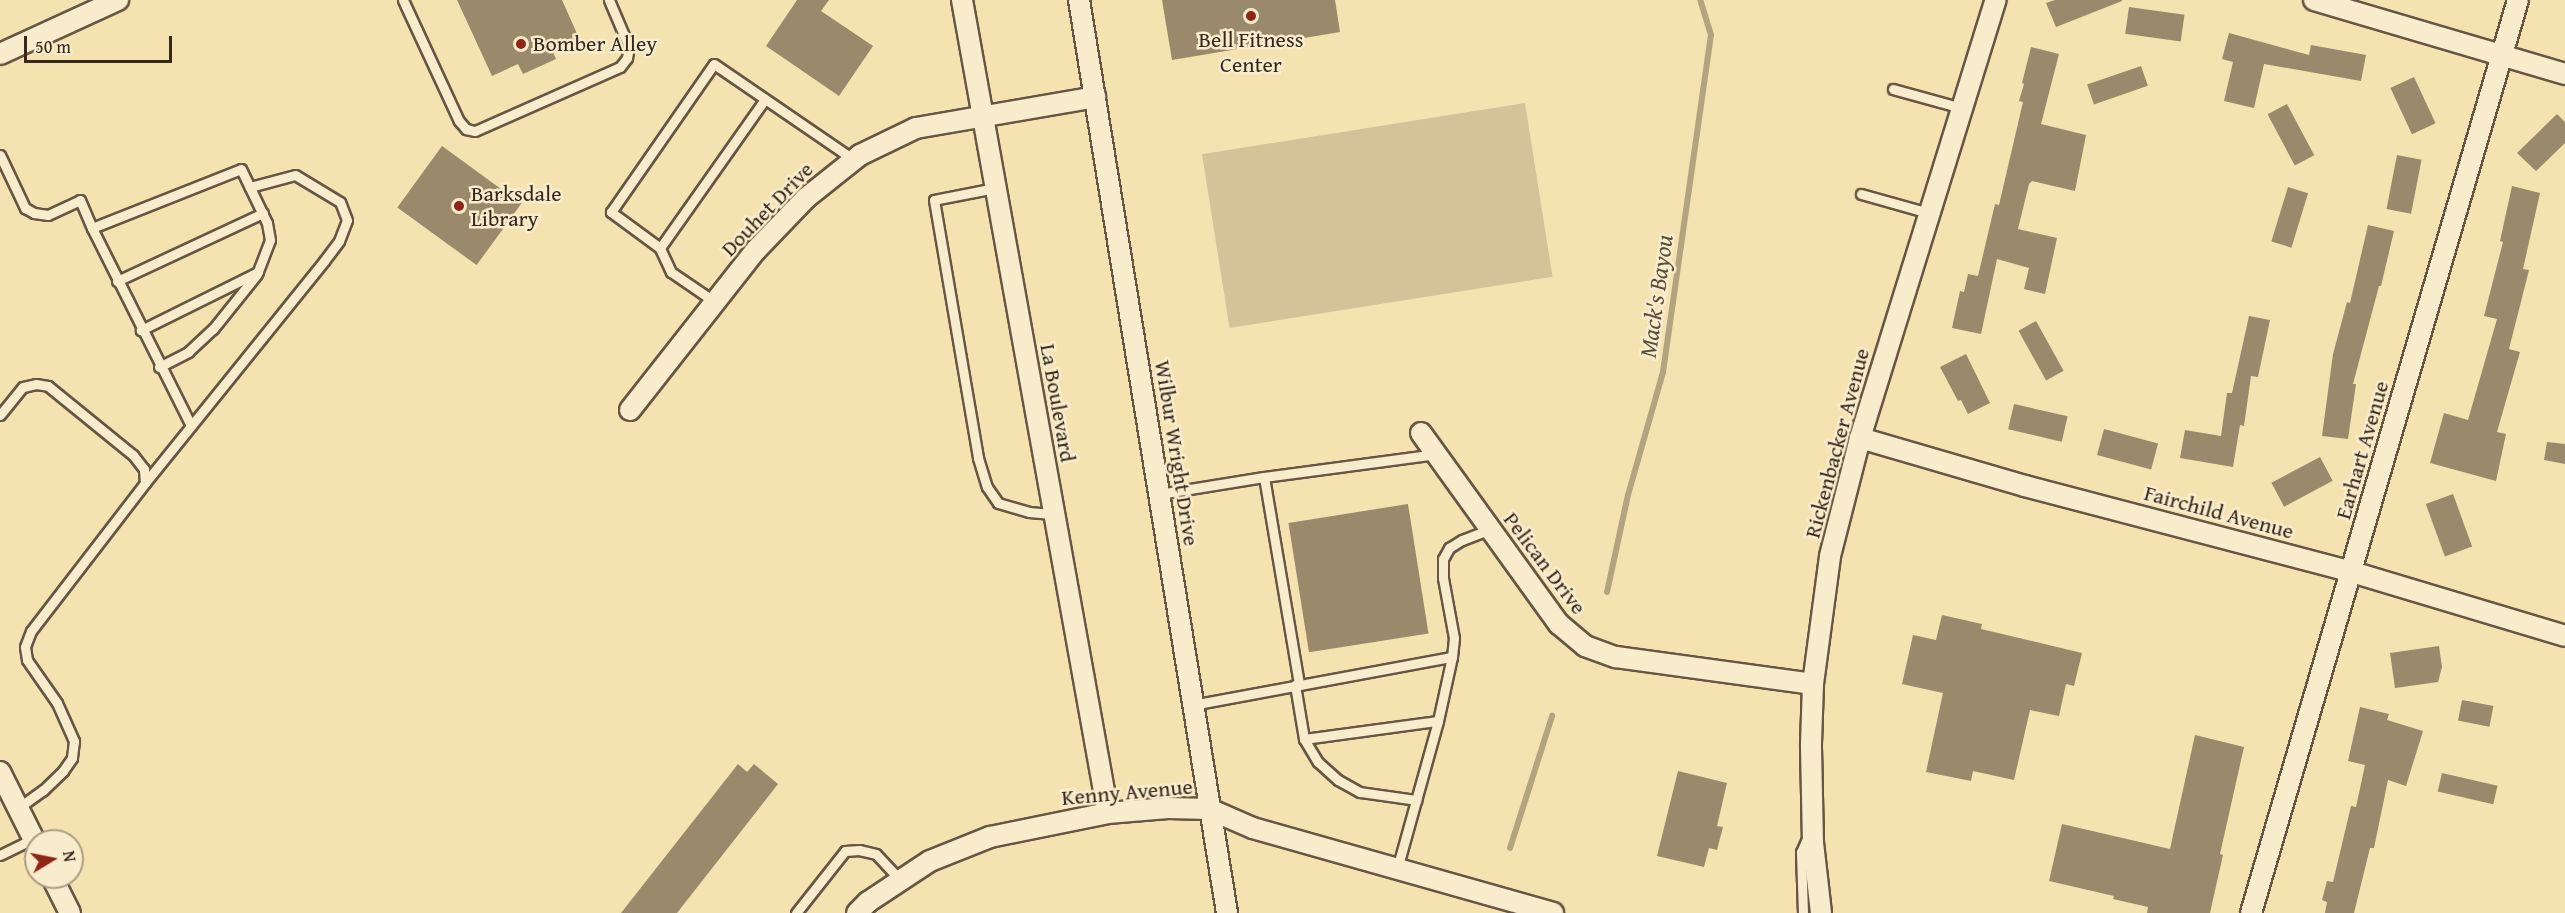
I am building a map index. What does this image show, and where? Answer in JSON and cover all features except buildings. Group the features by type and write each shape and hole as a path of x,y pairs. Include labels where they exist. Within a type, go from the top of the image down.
{"street":[{"path":"0,54 118,0"},
{"name":"La Boulevard","path":"962,0 1108,813"},
{"name":"Wilbur Wright Drive","path":"1079,0 1227,913"},
{"name":"Rickenbacker Avenue","path":"1821,913 1812,826 1810,774 1814,684 1830,556 1860,438 1996,0"},
{"path":"2314,0 2565,74"},
{"name":"Earhart Avenue","path":"2251,913 2518,0"},
{"name":"Douhet Drive","path":"630,410 756,250 806,198 855,159 888,140 916,128 1095,97"},
{"name":"Pelican Drive","path":"1421,433 1559,624 1568,634 1594,651 1616,657 1814,684"},
{"name":"Fairchild Avenue","path":"1860,438 2025,486 2352,572 2565,636"},
{"path":"0,772 29,829"},
{"name":"Kenny Avenue","path":"857,913 930,861 990,837 1108,813 1168,808 1209,809 1253,828 1553,913"},
{"path":"58,889 70,913"}],"lane":[{"path":"403,0 459,121 466,129 475,131 620,67 627,58 629,47 609,0"},
{"path":"715,302 671,272 660,248 611,212 714,64 855,159"},
{"path":"1893,89 1962,108"},
{"path":"660,248 765,99"},
{"path":"0,155 25,208 34,213 48,214 80,200 159,367 191,426"},
{"path":"92,228 241,169 263,213 270,240 258,272 213,329 188,352 159,367"},
{"path":"18,808 43,790 63,771 72,758 74,741 57,703 27,660 25,647 31,631 145,483 324,261 339,241 347,220 340,202 295,175 250,187"},
{"path":"995,188 934,200 978,458 987,487 998,503 1029,512 1054,514"},
{"path":"1861,194 1929,213"},
{"path":"117,281 263,213"},
{"path":"141,330 258,272"},
{"path":"0,415 23,387 36,384 48,386 133,455 144,469 145,483"},
{"path":"1159,494 1264,477 1436,454"},
{"path":"1264,477 1304,739 1318,762 1338,780 1360,792 1416,800"},
{"path":"1397,870 1438,721 1452,657 1453,627 1443,578 1443,559 1449,548 1490,529"},
{"path":"1192,705 1452,657"},
{"path":"1304,739 1438,721"},
{"path":"1803,913 1801,852 1812,826"},
{"path":"0,855 24,845"},
{"path":"796,913 845,851 860,850 876,854 901,880"}],"shaded area":[{"path":"1525,103 1553,277 1230,328 1202,154"}],"waterway":[{"name":"Mack's Bayou","path":"1607,592 1628,495 1663,372 1711,35 1700,0"},
{"name":"Mack's Bayou","path":"1510,848 1552,716"}],"place":[{"name":"Bell Fitness Center","path":"1251,16"},
{"name":"Bomber Alley","path":"521,44"},
{"name":"Barksdale Library","path":"459,206"}]}
